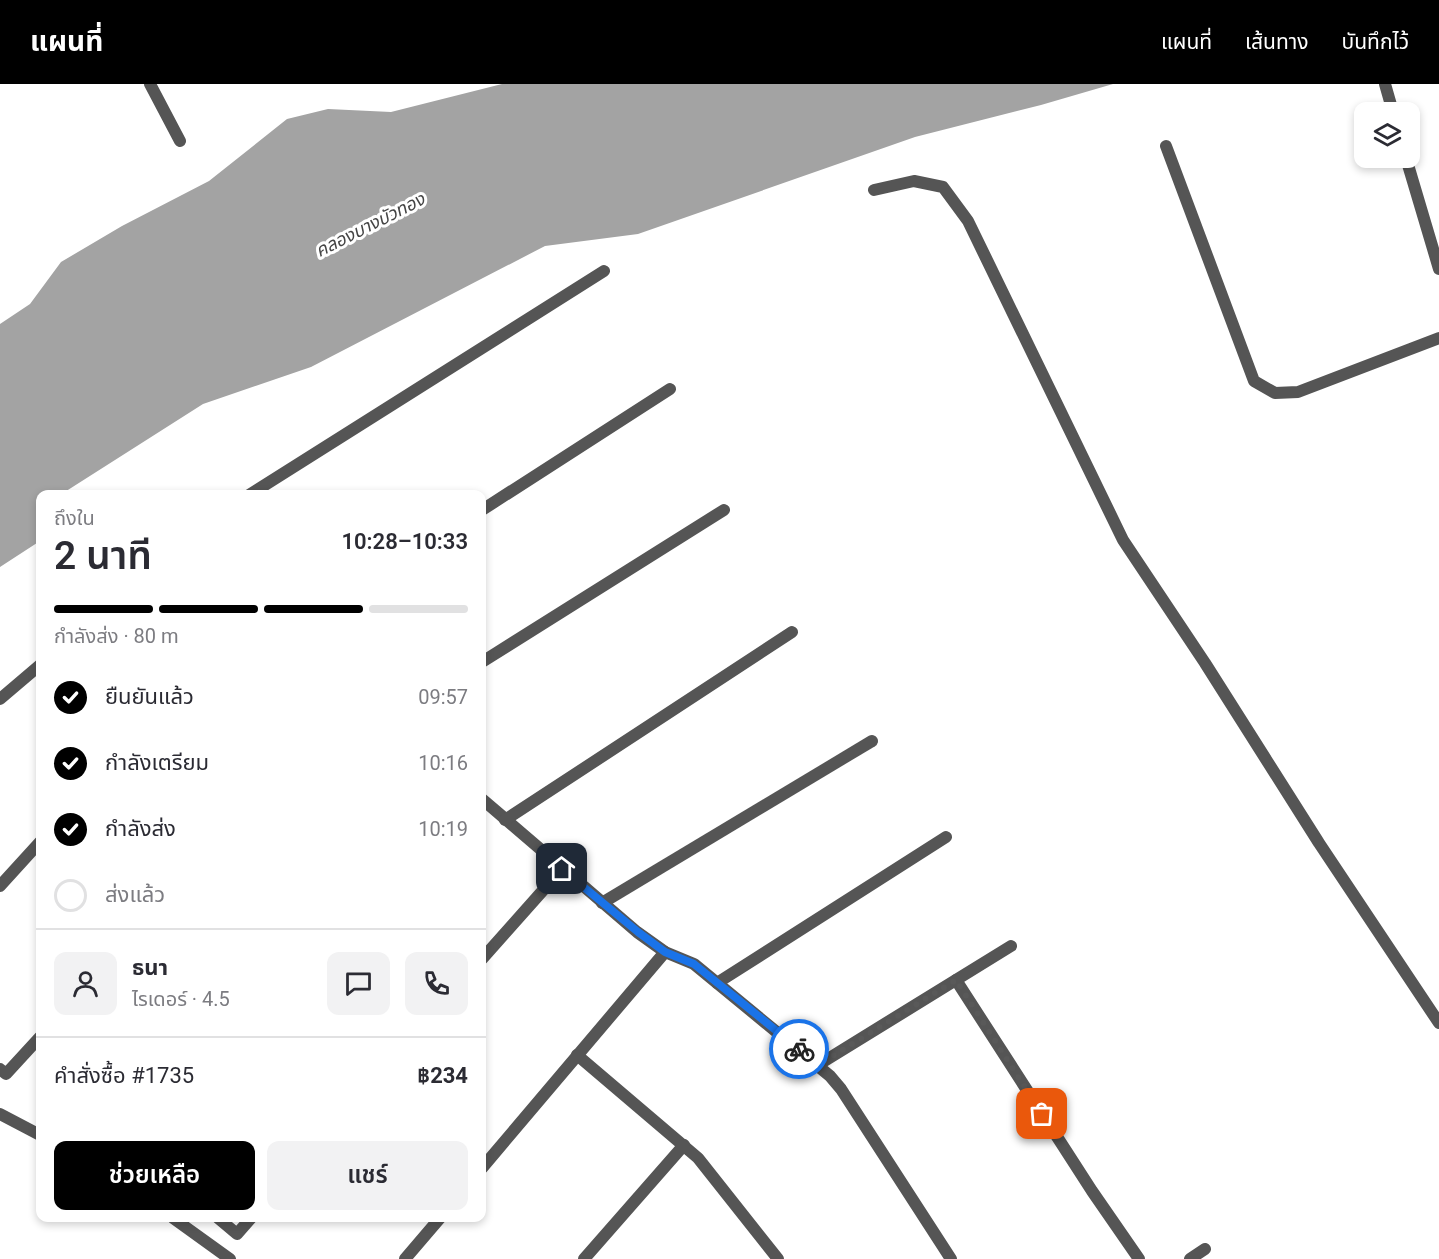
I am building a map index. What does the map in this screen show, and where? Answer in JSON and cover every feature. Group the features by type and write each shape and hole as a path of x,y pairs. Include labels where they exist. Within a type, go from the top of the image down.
{"street":[{"path":"150,84 180,141"},
{"path":"1385,84 1390,102"},
{"path":"1166,146 1254,381 1275,393 1298,392 1439,338"},
{"path":"1409,168 1439,269"},
{"path":"874,190 914,181 944,187 968,221 1124,540 1319,843 1439,1023"},
{"path":"257,490 604,271"},
{"path":"486,507 670,389"},
{"path":"486,659 724,510"},
{"path":"505,820 792,632"},
{"path":"0,699 36,668"},
{"path":"602,903 872,741"},
{"path":"486,803 602,903 665,952 694,964 818,1065 841,1089 951,1259"},
{"path":"717,983 946,837"},
{"path":"0,886 36,846"},
{"path":"486,954 562,869"},
{"path":"818,1065 1011,946"},
{"path":"486,1163 665,952"},
{"path":"956,980 1092,1191 1139,1259"},
{"path":"0,1069 6,1074 36,1040"},
{"path":"577,1055 698,1158 778,1259"},
{"path":"0,1114 36,1133"},
{"path":"584,1259 684,1145"},
{"path":"179,1222 230,1259"},
{"path":"223,1222 237,1234 248,1222"},
{"path":"405,1259 437,1222"},
{"path":"1190,1259 1204,1249"}],"water":[{"name":"คลองบางบัวทอง","path":"502,84 1113,84 915,137 638,234 545,246 311,367 203,404 68,490 36,490 36,544 0,567 0,324 30,304 61,262 122,226 209,181 287,119 328,109 391,112"}],"way so far":[{"path":"799,1049 818,1065 956,980 1042,1114"}],"route":[{"path":"562,869 638,932 665,952 694,964 799,1049"}]}
